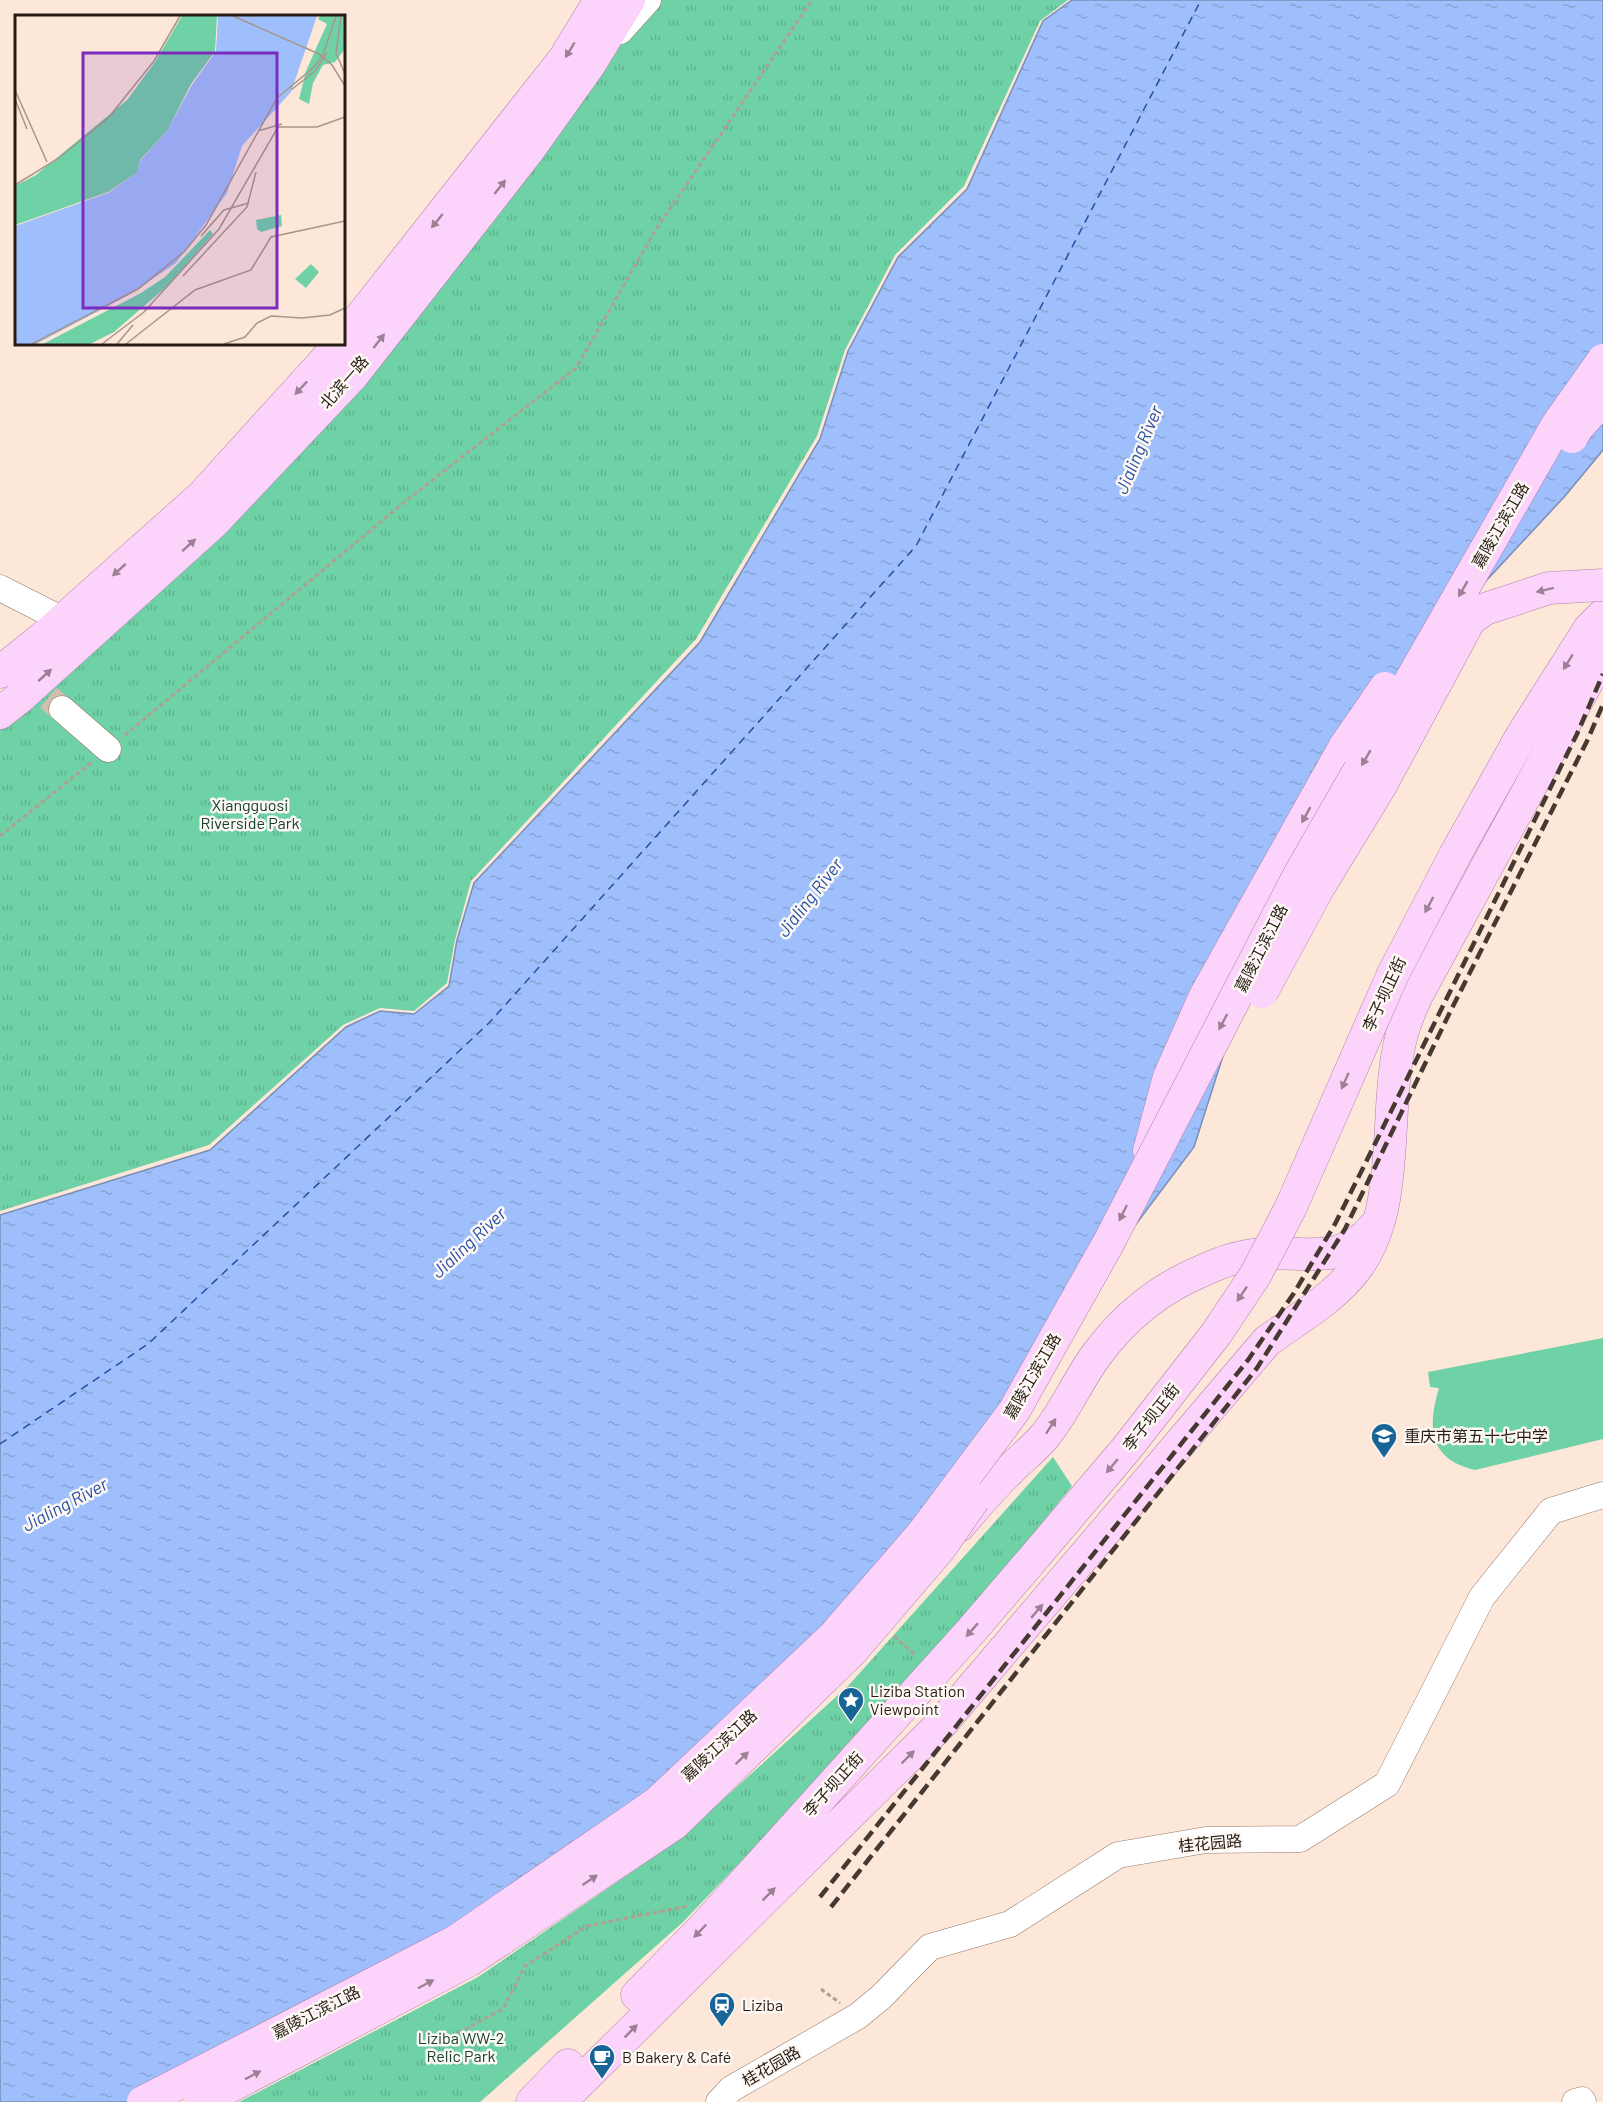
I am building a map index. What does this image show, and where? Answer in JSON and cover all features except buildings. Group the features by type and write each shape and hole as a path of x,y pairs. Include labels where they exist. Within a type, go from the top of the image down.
{"main road":[{"name":"北滨一路","path":"345,337 564,59 600,0"},
{"name":"北滨一路","path":"0,713 19,699 214,522 352,375 528,151 590,64 629,0"},
{"name":"北滨一路","path":"0,672 63,620 202,496 338,345"},
{"name":"嘉陵江滨江路","path":"143,2102 456,1941 657,1803 833,1637 923,1533 1014,1411 1109,1242 1299,875 1557,425 1603,360"},
{"name":"嘉陵江滨江路","path":"201,2102 470,1960 674,1824 851,1652 941,1547 1025,1425 1126,1254 1318,887 1380,787 1467,624 1577,428 1603,399"},
{"path":"1143,1173 1168,1077 1205,996 1345,746 1390,680 1485,609 1549,588 1603,585"},
{"name":"李子坝正街","path":"532,2102 703,1928 971,1632 1147,1422 1216,1334 1256,1274 1291,1207 1393,974 1456,853 1522,735 1589,629 1603,615"},
{"name":"李子坝正街","path":"560,2102 941,1724 1267,1341 1328,1299 1359,1265 1373,1240 1379,1220 1388,1171 1391,1113 1401,1038 1417,995 1603,653"},
{"path":"941,1547 1008,1471 1044,1437 1096,1356 1129,1317 1163,1291 1204,1270 1247,1256 1289,1252 1315,1254 1340,1252 1363,1240 1379,1220"}],"street":[{"path":"590,64 648,0"},
{"path":"0,588 63,620"},
{"path":"62,709 108,749"},
{"name":"桂花园路","path":"719,2102 731,2089 858,2016 881,1997 930,1947 1010,1924 1118,1855 1206,1840 1300,1839 1387,1784 1482,1597 1551,1511 1603,1495"},
{"path":"1575,2102 1583,2102"}],"path":[{"path":"0,836 189,683 407,500 576,368 655,231 812,0"},
{"path":"877,1621 916,1656 911,1662"},
{"path":"445,2040 503,2009 525,1966 587,1926 690,1906"}],"green space":[{"name":"Xiangguosi Riverside Park","path":"642,0 1068,0 1040,21 964,186 895,255 845,350 817,436 696,639 471,881 455,940 447,983 414,1011 380,1008 343,1025 209,1145 0,1211 0,727 337,345 345,345 345,336"},
{"path":"1603,1338 1603,1439 1475,1470 1460,1465 1440,1450 1433,1429 1433,1416 1439,1388 1430,1387 1428,1372"},
{"name":"Liziba WW-2 Relic Park","path":"1053,1457 1072,1486 914,1681 683,1922 480,2102 239,2102 478,1977 677,1841 848,1686"}],"water":[{"name":"Jialing River","path":"1072,0 1603,0 1603,450 1565,496 1316,764 1194,1147 916,1517 769,1726 366,1996 170,2102 0,2102 0,1215 210,1150 346,1027 380,1011 414,1014 449,986 457,940 474,883 700,642 820,439 848,351 898,257 967,189 1043,21"}],"ferry route":[{"path":"0,1444 148,1344 490,1022 916,546 1201,0"}],"tunnel":[{"path":"18,673 62,709"}],"railway":[{"path":"820,1897 1248,1360 1294,1293 1335,1224 1366,1162 1577,734 1603,674"},
{"path":"831,1907 1257,1368 1345,1229 1452,1008 1588,739 1603,704"}],"place":[{"name":"重庆市第五十七中学","path":"1384,1459"},
{"name":"Liziba Station Viewpoint","path":"851,1723"},
{"name":"Liziba","path":"722,2028"},
{"name":"B Bakery & Café","path":"602,2080"}]}
